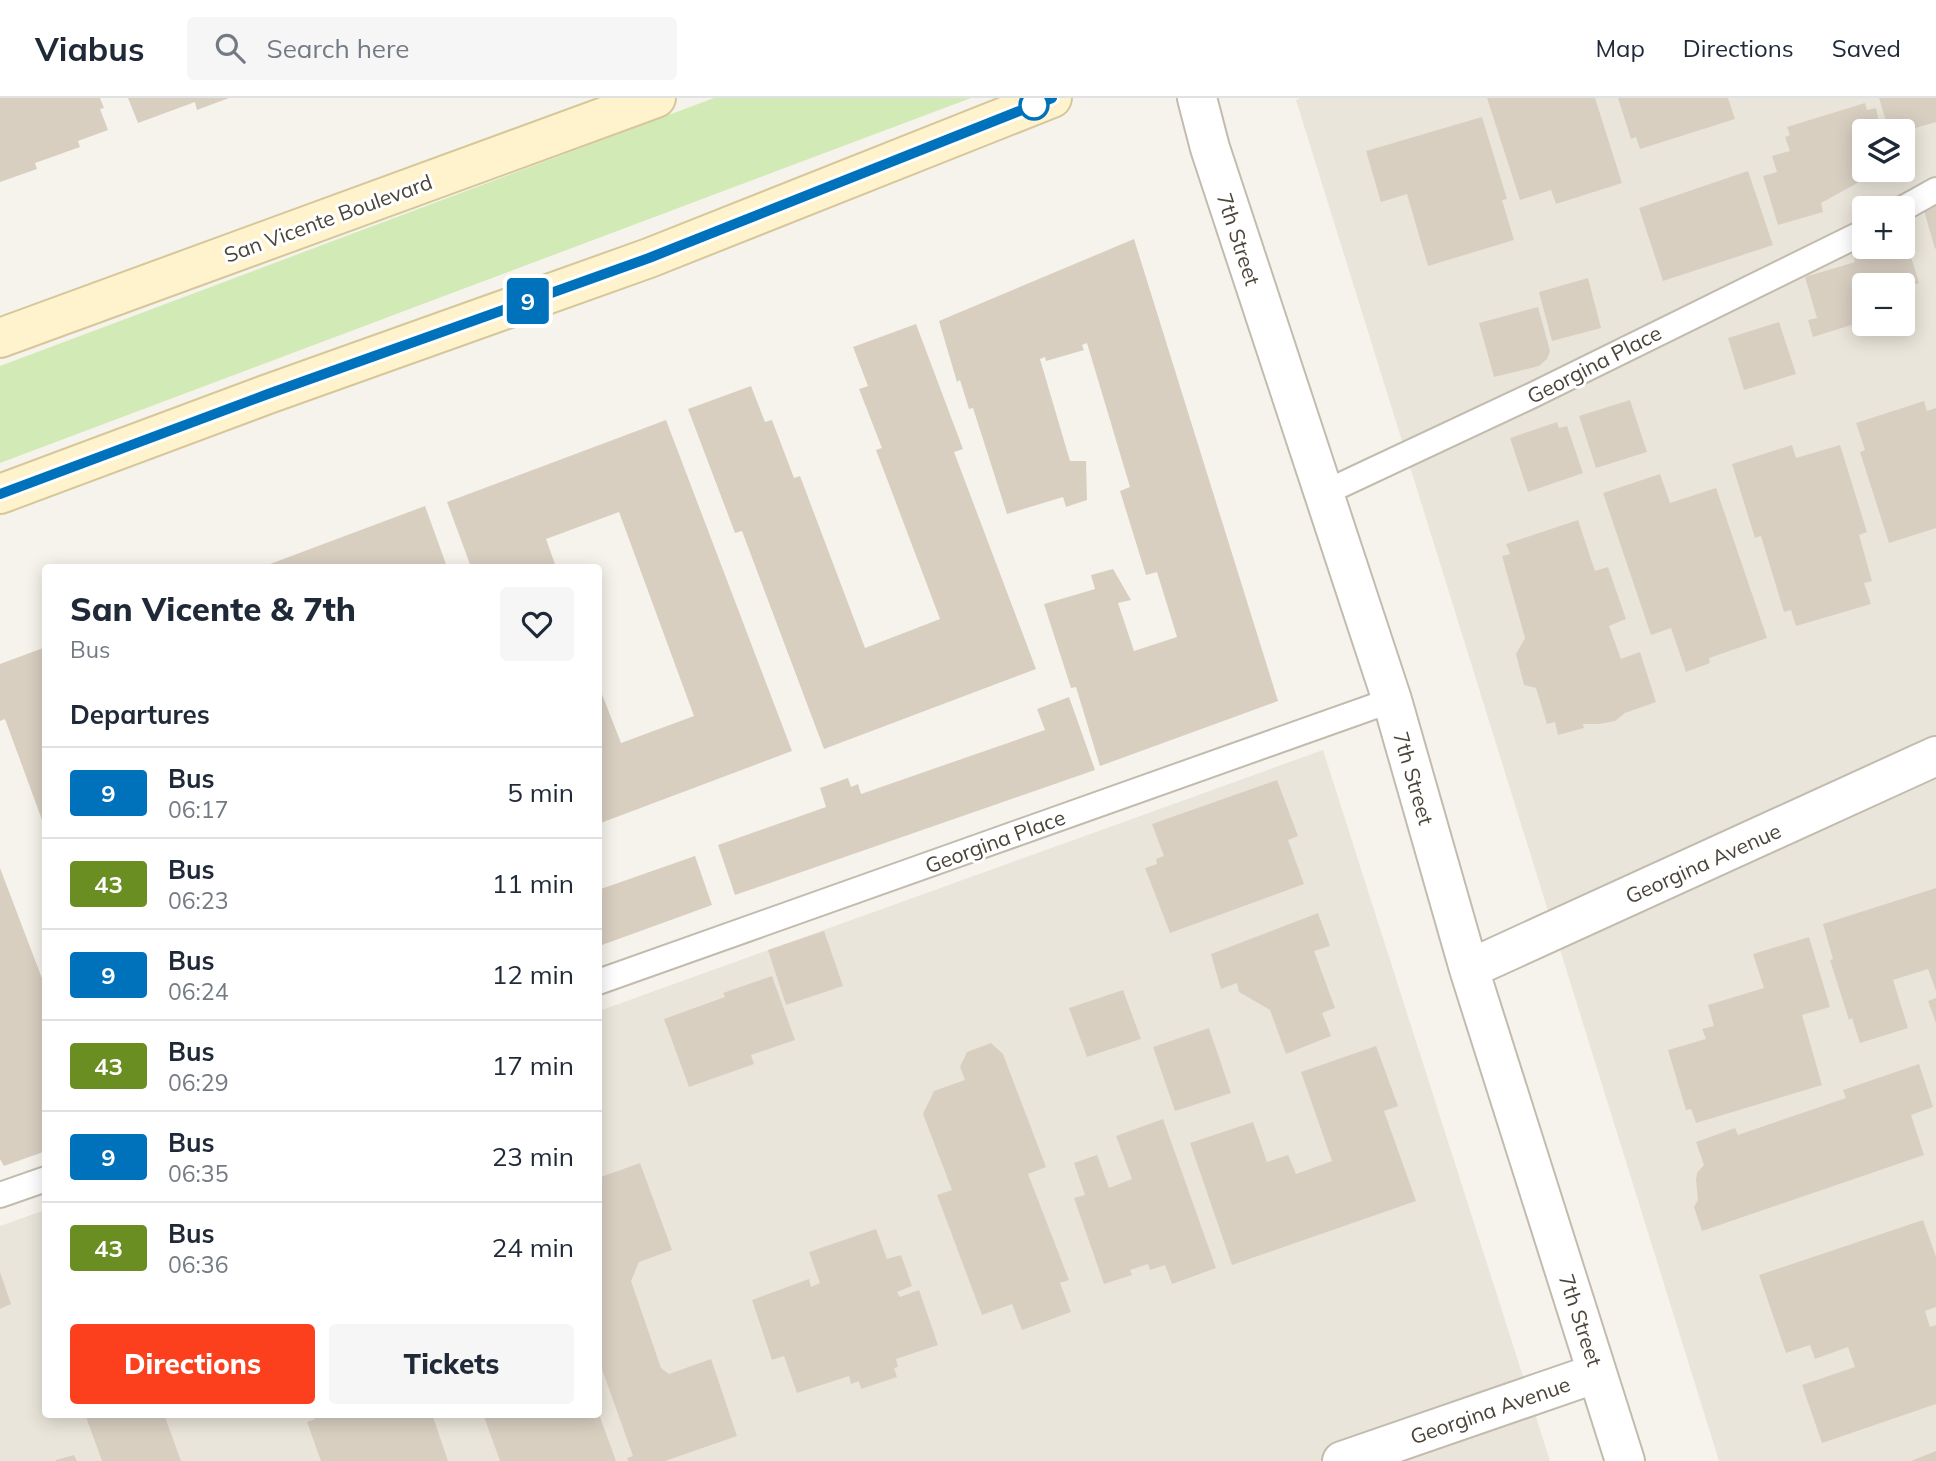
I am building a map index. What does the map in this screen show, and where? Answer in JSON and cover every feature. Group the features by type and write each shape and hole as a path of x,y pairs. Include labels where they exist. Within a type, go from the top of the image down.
{"main road":[{"name":"San Vicente Boulevard","path":"0,338 656,98"},
{"path":"0,494 268,394 649,258 1052,98"}],"street":[{"name":"7th Street","path":"1197,98 1210,148 1322,494 1392,700 1469,969 1625,1461"},
{"name":"Georgina Avenue","path":"1469,969 1936,757"},
{"name":"Georgina Avenue","path":"1342,1461 1597,1373"}],"lane":[{"path":"1915,202 1936,190"},
{"name":"Georgina Place","path":"1322,494 1533,395 1852,238"},
{"name":"Georgina Place","path":"602,981 1392,700"},
{"path":"0,1195 42,1180"}],"shaded area":[{"path":"1300,98 1936,98 1936,1461 1719,1461 1296,100"},
{"path":"1323,750 1550,1461 0,1461 0,1226 42,1211 42,1418 602,1418 602,1010"}],"green space":[{"path":"714,98 971,98 0,463 0,366"}],"building":[{"path":"0,98 100,98 104,108 100,109 108,130 78,141 80,147 35,163 37,169 0,182"},
{"path":"128,98 229,98 197,110 195,102 138,123"},
{"path":"1487,98 1595,98 1622,183 1556,204 1551,190 1520,200"},
{"path":"1618,98 1728,98 1735,119 1640,149 1636,137 1631,139"},
{"path":"1879,98 1936,98 1936,122 1915,128 1915,119 1885,119"},
{"path":"1865,103 1867,110 1876,108 1878,119 1852,119 1852,182 1859,182 1821,203 1823,212 1778,225 1763,176 1777,172 1772,156 1790,151 1785,137 1790,135 1787,127"},
{"path":"1482,117 1507,199 1502,200 1514,240 1428,266 1407,194 1381,202 1366,151"},
{"path":"1748,171 1773,245 1663,281 1639,208"},
{"path":"1936,203 1936,248 1935,249 1923,207"},
{"path":"1134,239 1278,701 1100,766 1076,687 1071,688 1044,604 1095,589 1091,575 1113,569 1131,600 1118,603 1134,651 1177,637 1157,572 1146,575 1120,491 1130,487 1087,343 1082,345 1084,350 1046,361 1045,357 1040,359 1070,461 1086,461 1087,500 1066,507 1063,497 1007,514 973,408 969,409 960,380 957,382 939,321"},
{"path":"1854,259 1912,259 1919,283 1915,284 1915,273 1852,273 1852,325 1813,337 1808,320 1817,318 1805,277 1855,262"},
{"path":"1588,278 1601,328 1552,341 1539,292"},
{"path":"1538,307 1550,351 1547,359 1539,366 1494,377 1479,323"},
{"path":"1779,322 1796,374 1744,390 1728,338"},
{"path":"916,324 963,449 954,452 1036,669 824,749 742,531 735,533 688,409 751,386 765,422 772,420 794,478 800,476 865,648 940,619 876,450 882,448 859,389 868,386 853,347"},
{"path":"1630,400 1647,452 1596,468 1579,416"},
{"path":"1924,401 1927,411 1936,408 1936,528 1889,543 1860,452 1865,450 1856,423"},
{"path":"666,420 792,751 602,822 602,694 621,743 694,716 619,512 546,539 555,564 470,564 447,502"},
{"path":"1557,422 1559,428 1567,426 1583,473 1528,492 1510,438"},
{"path":"1792,445 1796,458 1840,445 1867,532 1859,535 1872,581 1864,583 1871,604 1796,626 1791,610 1784,612 1761,536 1755,538 1732,464"},
{"path":"1660,474 1670,503 1716,488 1767,638 1709,658 1710,663 1686,672 1671,628 1651,635 1603,493"},
{"path":"425,506 446,564 270,564"},
{"path":"1578,520 1595,571 1608,567 1626,619 1609,626 1621,659 1640,652 1656,702 1625,713 1615,721 1583,724 1584,728 1558,735 1555,722 1547,724 1536,688 1524,685 1516,654 1525,638 1502,556 1510,554 1506,544"},
{"path":"42,648 42,820 5,719 0,721 0,664"},
{"path":"1069,697 1095,770 735,895 718,845 826,807 820,788 848,778 851,787 858,784 861,794 1045,730 1037,709"},
{"path":"1277,780 1298,836 1288,840 1304,884 1170,933 1145,868 1157,864 1156,859 1164,856 1152,824"},
{"path":"695,856 712,905 602,945 602,889"},
{"path":"0,868 42,978 42,1152 4,1166 0,1159"},
{"path":"1936,888 1936,991 1928,969 1893,980 1908,1028 1860,1043 1852,1018 1849,1020 1830,960 1833,959 1823,924"},
{"path":"1318,913 1330,946 1314,951 1335,1008 1322,1013 1331,1036 1286,1054 1270,1010 1239,992 1237,983 1221,989 1211,954"},
{"path":"824,931 843,986 786,1005 768,950"},
{"path":"1809,937 1830,1007 1802,1015 1822,1085 1696,1123 1691,1109 1686,1110 1668,1050 1706,1039 1702,1029 1714,1026 1708,1005 1764,988 1753,954"},
{"path":"772,976 795,1040 751,1055 754,1064 689,1087 664,1019 725,997 723,993"},
{"path":"1123,990 1141,1039 1087,1057 1069,1008"},
{"path":"1936,998 1936,1023 1928,1001"},
{"path":"1209,1028 1231,1093 1175,1111 1153,1047"},
{"path":"991,1043 1003,1054 1046,1167 1028,1174 1069,1280 1060,1283 1071,1312 1022,1330 1012,1304 982,1315 937,1195 952,1190 923,1114 934,1091 965,1080 960,1067 967,1052"},
{"path":"1376,1046 1398,1106 1384,1111 1416,1201 1232,1265 1190,1143 1253,1122 1267,1162 1288,1155 1296,1174 1332,1161 1301,1072"},
{"path":"1919,1064 1933,1107 1911,1115 1924,1155 1702,1231 1694,1207 1698,1200 1697,1173 1704,1165 1696,1142 1735,1128 1738,1135 1846,1098 1843,1090"},
{"path":"1163,1119 1216,1268 1172,1284 1165,1265 1150,1270 1148,1264 1130,1270 1132,1275 1104,1284 1074,1198 1085,1195 1074,1163 1097,1155 1109,1188 1132,1179 1116,1136"},
{"path":"640,1163 672,1250 639,1262 631,1281 661,1368 669,1374 711,1359 737,1436 665,1461 628,1461 627,1458 633,1456 602,1369 602,1177"},
{"path":"1923,1220 1936,1257 1936,1307 1925,1311 1930,1327 1936,1325 1936,1404 1822,1443 1802,1385 1855,1367 1848,1347 1815,1359 1810,1345 1786,1353 1759,1275"},
{"path":"876,1229 887,1259 901,1255 912,1286 897,1292 900,1297 919,1290 938,1345 896,1359 898,1367 894,1368 897,1377 861,1389 859,1381 851,1384 849,1376 797,1393 784,1356 772,1360 752,1300 809,1279 811,1287 820,1283 809,1252"},
{"path":"0,1272 11,1304 0,1309"},
{"path":"86,1418 165,1418 181,1461 102,1461"},
{"path":"433,1418 448,1461 321,1461 307,1422 315,1419"},
{"path":"484,1418 600,1418 616,1461 500,1461"},
{"path":"1936,1451 1936,1461 1911,1461"},
{"path":"74,1455 77,1461 56,1461 56,1460"}],"bus line":[{"name":"9","path":"0,494 268,394 649,258 1052,98"}]}
